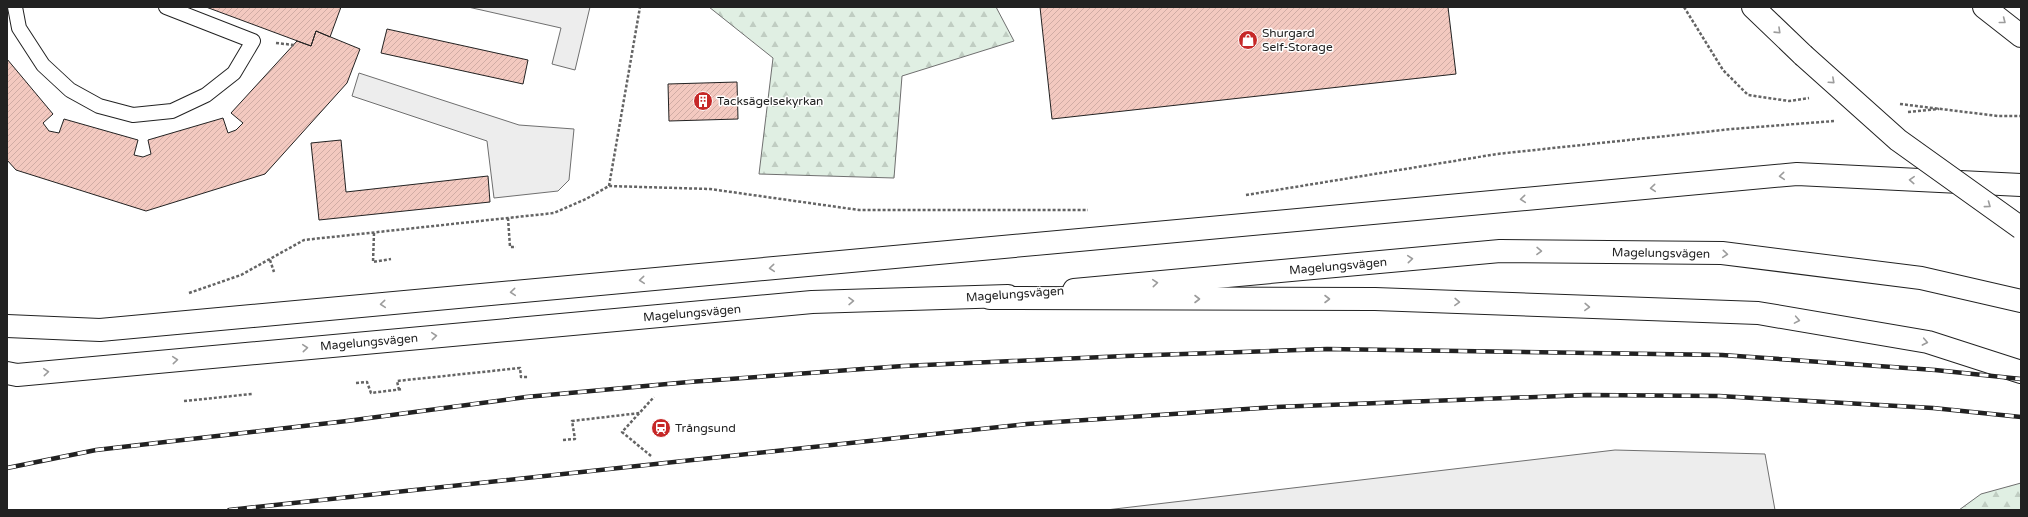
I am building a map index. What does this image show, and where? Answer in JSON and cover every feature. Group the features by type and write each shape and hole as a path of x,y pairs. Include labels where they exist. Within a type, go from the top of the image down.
{"main road":[{"path":"1753,7 1802,55 1898,140 2021,228"},
{"path":"1984,7 2021,36"},
{"path":"7,326 100,330 1797,174 2021,185"},
{"name":"Magelungsvägen","path":"7,373 33,373 812,302 990,298 1500,251 1722,253 1921,278 2021,301"},
{"path":"990,298 1375,299 1758,313 1928,342 2021,372"}],"lane":[{"path":"15,7 19,28 44,65 70,90 99,106 133,115 172,111 206,95 234,73 253,41 166,7"}],"path":[{"path":"609,186 621,109 640,7"},
{"path":"1684,7 1723,70 1748,95"},
{"path":"1901,113 1939,108 1998,116 2021,116"},
{"path":"1245,195 1497,154 1732,129 1839,120"},
{"path":"182,295 241,275 304,240 554,213 586,199 609,186 710,189 859,210 1096,210"},
{"path":"508,218 510,247 516,247"},
{"path":"374,232 373,262 391,259"},
{"path":"270,260 274,272"},
{"path":"399,390 397,381 520,368 521,377 528,377"},
{"path":"356,383 368,382 370,393 402,389"},
{"path":"184,401 252,394"},
{"path":"651,456 622,432 654,397"},
{"path":"564,440 575,439 572,421 640,413"}],"green space":[{"path":"709,7 996,7 1014,41 902,76 894,178 759,174 773,58"},
{"path":"2021,483 2021,510 1959,510 1981,494"}],"shaded area":[{"path":"468,7 590,7 575,70 552,64 561,28"},
{"path":"359,73 519,125 574,129 569,180 558,191 494,198 487,141 352,96"},
{"path":"1615,450 1765,454 1775,510 1106,510"}],"building":[{"path":"206,7 341,7 330,37 316,31 311,46"},
{"name":"Shurgard Self-Storage","path":"1040,7 1448,7 1456,74 1052,119"},
{"path":"387,29 528,60 523,84 381,53"},
{"path":"316,31 360,49 347,83 265,174 146,211 16,170 7,160 7,59 53,114 43,123 49,131 59,133 64,119 138,140 134,155 143,157 151,154 148,140 223,118 228,133 236,130 243,123 231,113 297,41 311,46"},
{"name":"Tacksägelsekyrkan","path":"737,82 738,119 669,121 668,84"},
{"path":"341,140 346,192 488,176 490,202 319,220 311,143"}],"railway":[{"path":"7,468 96,450 347,421 526,397 689,382 903,366 1125,356 1327,349 1722,355 1935,370 2021,379"},
{"path":"229,510 1027,424 1276,407 1587,395 1719,396 1933,408 2021,417"}],"place":[{"name":"Shurgard Self-Storage","path":"1248,40"},
{"name":"Tacksägelsekyrkan","path":"703,101"},
{"name":"Trångsund","path":"661,428"}]}
